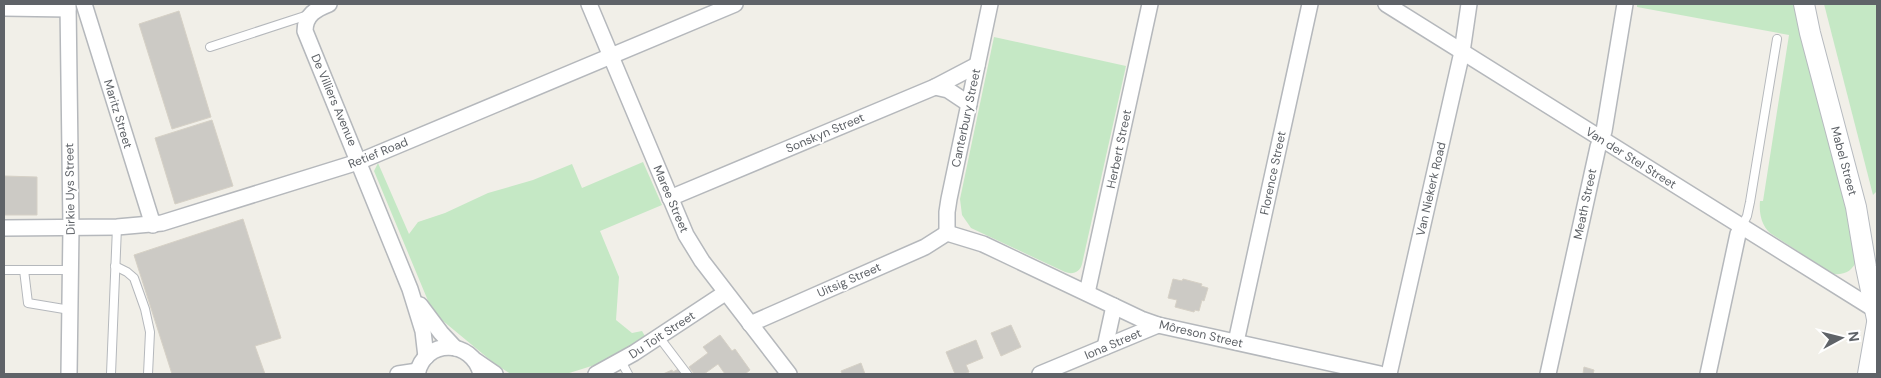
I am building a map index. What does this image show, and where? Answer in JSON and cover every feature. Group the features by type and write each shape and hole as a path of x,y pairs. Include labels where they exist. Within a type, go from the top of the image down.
{"street":[{"name":"Maritz Street","path":"84,4 153,225"},
{"path":"310,15 318,8 329,4"},
{"name":"Maree Street","path":"589,4 686,235 725,293 789,374"},
{"name":"Retief Road","path":"4,228 153,225 358,162 734,4"},
{"name":"Canterbury Street","path":"948,233 949,199 990,4"},
{"name":"Herbert Street","path":"1087,293 1150,4"},
{"name":"Florence Street","path":"1236,342 1310,4"},
{"name":"Van der Stel Street","path":"1386,4 1877,316"},
{"name":"Van Niekerk Road","path":"1389,374 1462,52 1469,4"},
{"name":"Meath Street","path":"1548,374 1605,126 1625,4"},
{"name":"Mabel Street","path":"1804,4 1856,207 1866,268 1877,316"},
{"path":"4,8 68,6"},
{"name":"Dirkie Uys Street","path":"68,6 71,228 68,374"},
{"name":"De Villiers Avenue","path":"310,15 306,22 305,31 410,289 423,331 426,357"},
{"name":"Sonskyn Street","path":"670,198 935,87 977,64"},
{"path":"935,87 956,85 972,88"},
{"path":"935,87 948,90 969,104"},
{"path":"1708,374 1738,234 1741,228"},
{"name":"Môreson Street","path":"948,233 983,244 1158,325 1380,374"},
{"name":"Uitsig Street","path":"750,324 926,247 948,233"},
{"name":"De Villiers Avenue","path":"410,289 436,326 455,348 466,352 474,360"},
{"name":"Du Toit Street","path":"596,374 625,368 659,337 725,293"},
{"path":"1105,348 1114,306"},
{"path":"1868,374 1877,316"},
{"name":"Iona Street","path":"1040,374 1060,371 1105,348 1158,325"},
{"path":"398,374 417,372 426,357 439,349 455,348"},
{"path":"474,360 481,374"},
{"path":"474,360 495,374"}],"lane":[{"path":"210,47 310,15"},
{"path":"1741,228 1747,216 1750,202 1777,40"},
{"path":"111,374 116,227"},
{"path":"115,266 134,278 145,308 150,332 148,374"},
{"path":"4,270 70,270"},
{"path":"24,270 28,303 70,310"},
{"path":"659,337 688,374"}],"green space":[{"path":"1637,4 1796,4 1850,207 1857,259 1851,269 1845,273 1833,274 1770,233 1761,218 1760,201 1763,201 1789,35 1637,7"},
{"path":"1824,4 1877,4 1877,191 1873,195"},
{"path":"994,37 1126,66 1082,264 1076,272 1065,272 971,228 962,215 960,199"},
{"path":"643,162 662,205 600,231 619,277 616,320 632,333 642,331 646,338 598,364 566,374 511,374 495,364 437,316 431,308 374,171 378,163 409,234 418,222 445,213 488,193 533,180 572,164 582,188"}],"building":[{"path":"179,11 211,117 172,129 139,24"},
{"path":"212,120 233,186 175,204 155,138"},
{"path":"4,176 37,177 37,215 4,215"},
{"path":"243,219 281,338 255,346 265,374 172,374 134,255"},
{"path":"1173,279 1182,281 1183,279 1202,284 1201,286 1208,288 1199,311 1195,310 1194,312 1175,307 1177,300 1168,298"},
{"path":"1011,325 1021,347 1001,356 991,333"},
{"path":"720,335 732,351 735,349 750,370 745,374 725,374 718,364 704,374 694,374 689,367 708,353 703,347"},
{"path":"976,340 983,358 966,365 969,372 955,374 946,352"},
{"path":"861,363 865,374 840,374 842,373 841,371"},
{"path":"1584,367 1594,370 1593,374 1583,374"},
{"path":"680,368 683,374 663,374 672,370 673,372"}]}
